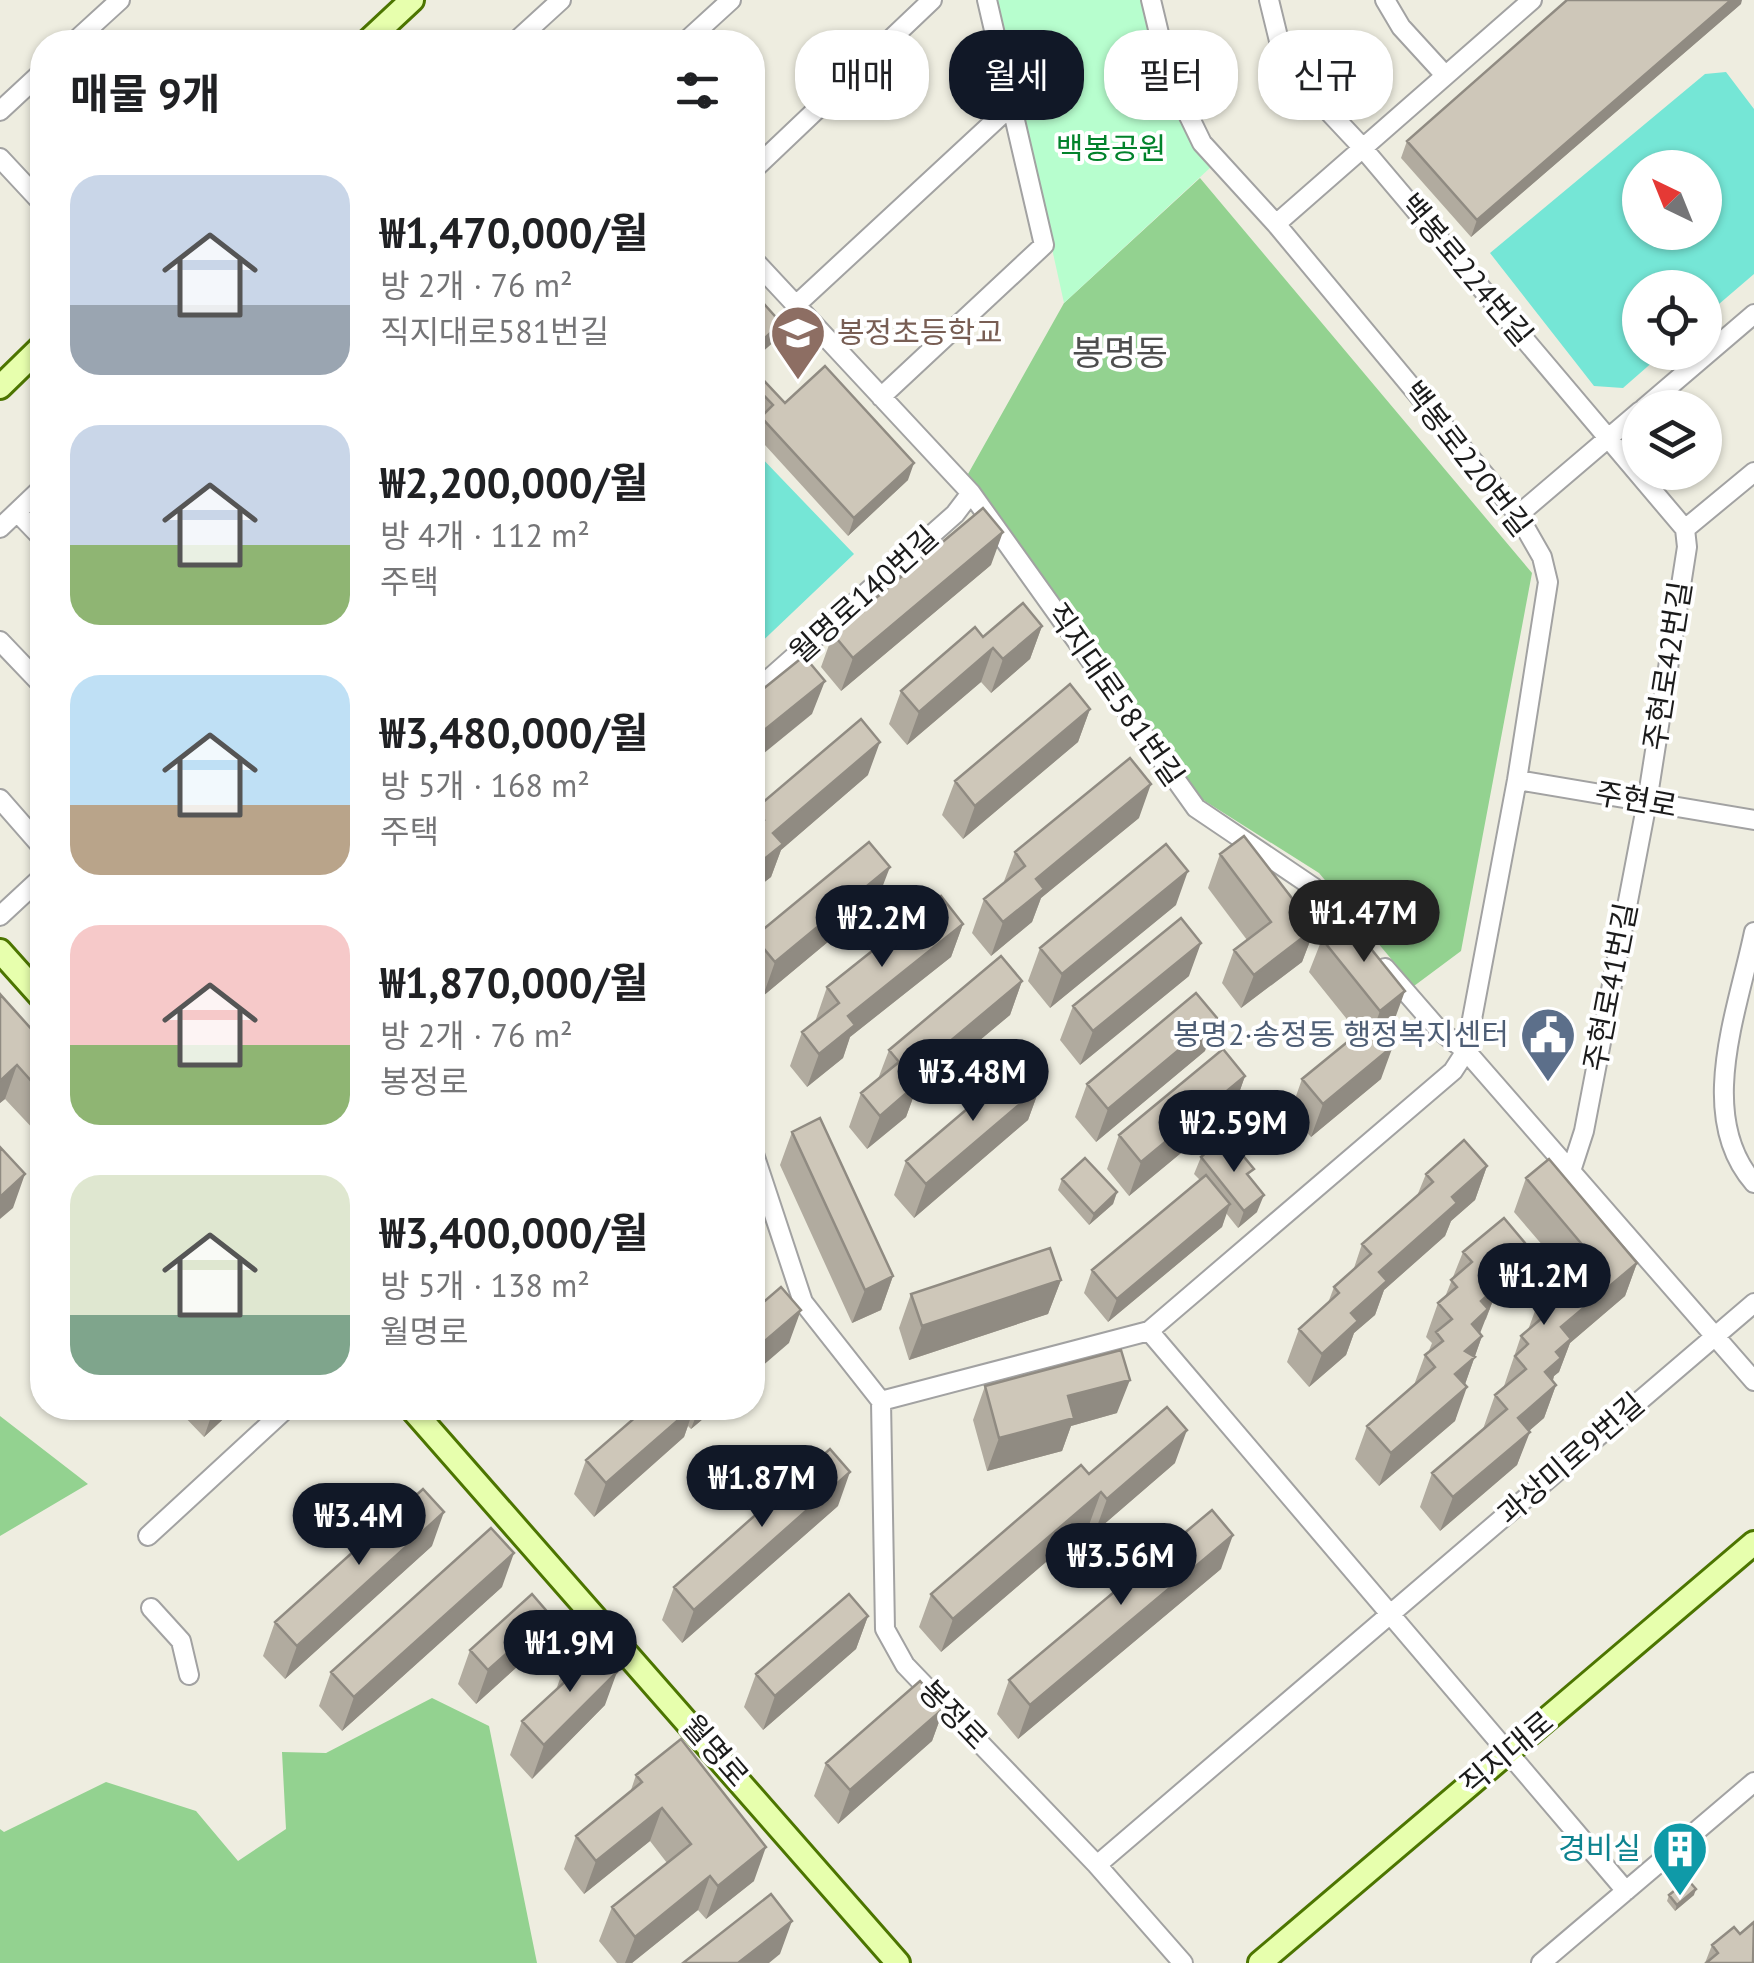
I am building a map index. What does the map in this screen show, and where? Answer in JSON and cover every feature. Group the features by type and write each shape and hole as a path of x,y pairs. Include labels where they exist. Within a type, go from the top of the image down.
{"street":[{"path":"87,30 120,0"},
{"path":"541,30 560,0"},
{"path":"698,30 730,0"},
{"path":"765,159 932,0"},
{"path":"988,0 995,30"},
{"name":"백봉로220번길","path":"1151,0 1169,75 1202,143 1276,224 1518,515 1542,556 1548,582 1517,780 1466,1051"},
{"name":"백봉로224번길","path":"1269,0 1280,45 1300,81 1360,146 1686,529"},
{"path":"1385,0 1401,27 1444,74"},
{"path":"1276,224 1360,146 1532,0"},
{"path":"379,30 407,2"},
{"path":"0,111 30,83"},
{"path":"796,305 996,120"},
{"path":"881,396 1044,245 1015,120"},
{"path":"0,158 30,190"},
{"name":"직지대로581번길","path":"765,272 971,493 1196,808 1313,886 1439,1030 1466,1051 1754,1382"},
{"path":"1664,390 1754,314"},
{"path":"0,386 30,357"},
{"path":"1518,515 1622,426"},
{"path":"1686,529 1754,472"},
{"name":"월명로140번길","path":"765,682 955,514 971,493"},
{"path":"0,528 30,500"},
{"path":"18,512 30,525"},
{"name":"주현로42번길","path":"1647,802 1687,546 1686,529"},
{"path":"0,641 30,672"},
{"name":"주현로","path":"1517,780 1754,820"},
{"path":"0,799 30,833"},
{"name":"주현로41번길","path":"1571,1172 1584,1131 1647,802"},
{"path":"0,916 30,888"},
{"path":"1754,932 1727,1065 1724,1111 1734,1158 1754,1182"},
{"path":"0,951 30,985"},
{"path":"765,1187 803,1302 881,1401 1149,1331 1453,1071 1466,1051"},
{"name":"과상미로9번길","path":"1097,1866 1754,1303"},
{"path":"1149,1331 1626,1891"},
{"name":"봉정로","path":"881,1401 885,1629 906,1666 1097,1866 1182,1963"},
{"path":"148,1536 274,1420"},
{"name":"월명로","path":"422,1420 898,1963"},
{"name":"직지대로","path":"1260,1963 1754,1543"},
{"path":"151,1608 180,1641 189,1675"},
{"path":"1541,1963 1754,1782"}],"green space":[{"name":"백봉공원","path":"997,0 1142,0 1150,30 1104,30 1104,120 1185,120 1211,167 1064,303 1024,120 1084,120 1084,30 1004,30"},
{"path":"1200,178 1532,573 1461,951 1414,986 1319,873 1200,798 968,474 1064,303"},
{"path":"0,1416 88,1484 0,1536"},
{"path":"432,1698 489,1726 537,1963 0,1963 0,1829 4,1832 106,1782 196,1811 238,1861 286,1829 282,1752 326,1753"}],"shaded area":[{"path":"1726,72 1754,109 1754,274 1722,301 1722,270 1622,270 1622,370 1644,370 1623,388 1594,386 1490,253 1705,74"},
{"path":"765,461 854,554 765,639"}],"building":[{"path":"1567,0 1731,0 1477,220 1407,141"},
{"path":"765,305 781,323 765,338"},
{"path":"825,366 914,463 854,518 765,421 765,413 773,405 765,397 765,382 785,403"},
{"path":"983,508 1003,532 853,658 833,634"},
{"path":"1023,603 1042,626 1003,659 993,648 919,712 901,691 975,627 983,637"},
{"path":"804,656 825,681 765,729 765,688"},
{"path":"1070,684 1090,709 975,806 955,781"},
{"path":"861,719 880,742 773,833 783,844 765,859 765,801"},
{"path":"1130,758 1151,784 1036,879 1044,889 1003,922 984,899 1025,866 1015,852"},
{"path":"1244,836 1315,928 1254,975 1234,950 1271,922 1220,854"},
{"path":"869,842 890,867 775,962 765,950 765,928"},
{"path":"1166,844 1188,871 1062,974 1040,948"},
{"path":"941,896 963,924 848,1016 855,1025 819,1054 802,1032 839,1003 827,987"},
{"path":"1181,918 1201,943 1093,1031 1073,1006"},
{"path":"1347,919 1405,991 1380,1011 1322,939"},
{"path":"1001,956 1022,981 911,1074 918,1083 880,1116 861,1093 899,1062 889,1050"},
{"path":"1196,993 1217,1018 1108,1109 1087,1084"},
{"path":"0,994 30,1028 30,1080 17,1065 0,1081"},
{"path":"1373,1021 1393,1046 1323,1104 1302,1079"},
{"path":"1223,1049 1245,1076 1141,1162 1119,1135"},
{"path":"1020,1064 1040,1087 926,1184 906,1161"},
{"path":"820,1118 893,1276 865,1290 792,1132"},
{"path":"1464,1140 1487,1166 1452,1197 1457,1203 1379,1272 1387,1281 1351,1313 1358,1321 1322,1354 1299,1329 1339,1293 1334,1287 1371,1254 1362,1244 1433,1182 1426,1174"},
{"path":"1217,1143 1226,1154 1235,1146 1254,1169 1247,1174 1264,1195 1244,1211 1201,1157"},
{"path":"0,1147 25,1174 0,1197"},
{"path":"1085,1158 1117,1192 1094,1214 1062,1179"},
{"path":"1549,1159 1637,1263 1561,1327 1571,1339 1556,1352 1561,1358 1545,1372 1556,1385 1518,1418 1530,1432 1453,1497 1432,1473 1507,1409 1495,1395 1526,1369 1515,1356 1528,1344 1521,1336 1549,1312 1539,1300 1591,1255 1526,1178"},
{"path":"1206,1175 1230,1204 1117,1299 1092,1270"},
{"path":"1504,1218 1525,1243 1488,1274 1498,1286 1481,1301 1488,1309 1472,1324 1482,1336 1465,1351 1475,1357 1455,1374 1467,1387 1391,1453 1367,1426 1435,1367 1425,1355 1443,1341 1436,1332 1452,1319 1438,1303 1457,1287 1451,1280 1472,1262 1463,1252"},
{"path":"1050,1248 1061,1280 922,1326 911,1294"},
{"path":"781,1287 801,1310 765,1341 765,1301"},
{"path":"1121,1350 1130,1380 1068,1396 1074,1418 999,1438 985,1386"},
{"path":"1167,1407 1187,1430 1107,1499 1101,1492 953,1619 931,1594 1081,1465 1089,1474"},
{"path":"632,1420 678,1420 606,1483 586,1460"},
{"path":"830,1449 850,1472 694,1610 674,1587"},
{"path":"423,1489 444,1512 297,1646 275,1622"},
{"path":"1212,1510 1233,1535 1030,1705 1009,1680"},
{"path":"491,1528 514,1553 354,1697 331,1672"},
{"path":"532,1594 550,1615 488,1670 470,1650"},
{"path":"849,1594 868,1616 775,1696 756,1674"},
{"path":"593,1645 617,1672 544,1745 522,1721 568,1679 562,1673"},
{"path":"920,1681 944,1708 850,1790 826,1763"},
{"path":"681,1739 766,1847 718,1886 710,1876 635,1937 612,1907 691,1844 662,1808 596,1861 576,1836 642,1782 636,1775"},
{"path":"1688,1880 1696,1889 1677,1905 1669,1895"},
{"path":"771,1894 792,1921 738,1963 683,1963"},
{"path":"1754,1922 1753,1963 1706,1963 1718,1953 1712,1945 1734,1927 1740,1934"}],"place":[{"name":"봉정초등학교","path":"798,382"},
{"name":"봉명2·송정동 행정복지센터","path":"1548,1084"},
{"name":"경비실","path":"1680,1898"}],"district":[{"name":"봉명동","path":"1120,353"}]}
